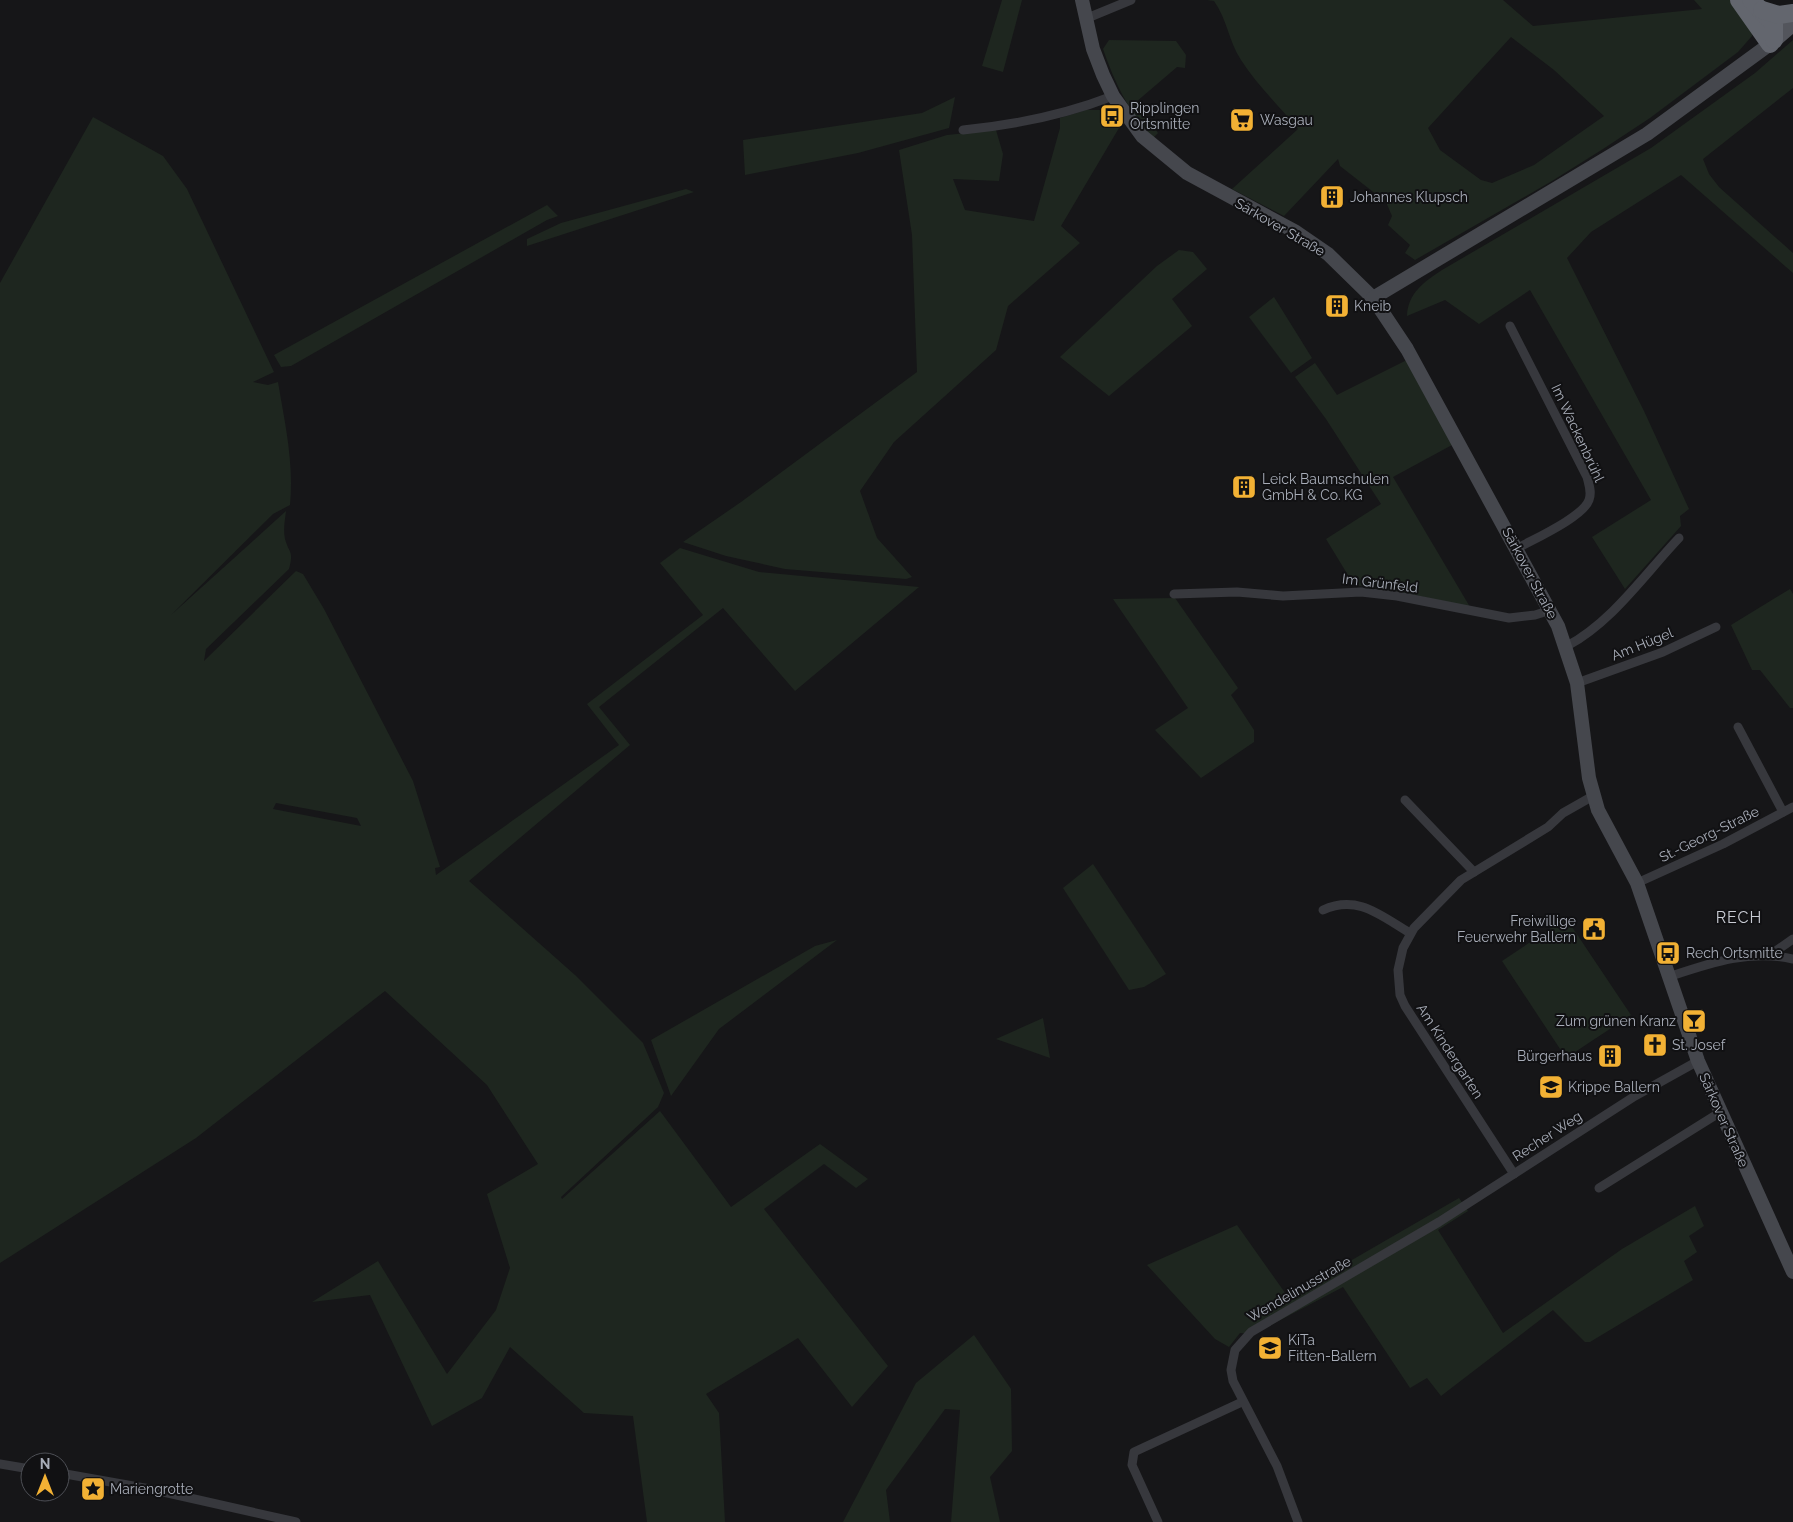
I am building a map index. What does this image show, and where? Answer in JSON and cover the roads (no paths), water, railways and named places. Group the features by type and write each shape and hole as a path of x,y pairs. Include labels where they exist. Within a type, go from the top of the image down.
{"highway":[{"path":"1738,0 1772,42"},
{"path":"1757,5 1774,24 1772,42"},
{"path":"1757,5 1779,15 1793,14"}],"main road":[{"name":"Särkover Straße","path":"1082,0 1093,49 1113,96 1142,136 1160,153 1212,188 1315,244 1343,266 1374,298 1407,349 1518,548 1551,610 1567,646 1577,683 1593,796 1604,824 1636,883 1698,1061 1719,1113 1793,1272"},
{"path":"1374,298 1646,134 1772,42 1793,24"}],"street":[{"path":"1085,19 1130,0"},
{"path":"963,130 1010,125 1060,114 1113,96"},
{"name":"Im Wackenbrühl","path":"1510,326 1587,477 1590,492 1590,499 1583,510 1518,548"},
{"path":"1567,646 1581,639 1607,617 1679,538"},
{"name":"Im Grünfeld","path":"1174,594 1237,592 1282,596 1361,592 1397,596 1509,618 1535,615 1551,610"},
{"name":"Am Hügel","path":"1577,683 1663,652 1716,626"},
{"path":"1738,728 1783,812"},
{"name":"Am Kindergarten","path":"1514,1174 1405,1006 1400,995 1398,970 1403,948 1410,933 1446,893 1474,872 1548,827 1558,816 1593,796"},
{"path":"1405,800 1474,872"},
{"name":"St.-Georg-Straße","path":"1636,883 1722,844 1793,807"},
{"path":"1323,910 1342,904 1359,905 1410,933"},
{"path":"1770,955 1793,939"},
{"path":"1668,977 1738,957 1770,955 1793,959"},
{"name":"Recher Weg","path":"1440,1222 1635,1096 1698,1061"},
{"path":"1599,1188 1719,1113"},
{"name":"Wendelinusstraße","path":"1298,1522 1277,1466 1242,1402 1233,1381 1232,1358 1240,1342 1251,1332 1440,1222"},
{"path":"1158,1522 1132,1464 1134,1452 1242,1402"},
{"path":"0,1464 20,1467"},
{"path":"70,1475 150,1489 296,1522"}],"place":[{"name":"Ripplingen Ortsmitte","path":"1112,116"},
{"name":"Wasgau","path":"1242,120"},
{"name":"Johannes Klupsch","path":"1332,197"},
{"name":"Kneib","path":"1337,306"},
{"name":"Leick Baumschulen GmbH & Co. KG","path":"1244,487"},
{"name":"Freiwillige Feuerwehr Ballern","path":"1594,929"},
{"name":"Rech Ortsmitte","path":"1668,953"},
{"name":"Zum grünen Kranz","path":"1694,1021"},
{"name":"St. Josef","path":"1655,1045"},
{"name":"Bürgerhaus","path":"1610,1056"},
{"name":"Krippe Ballern","path":"1551,1087"},
{"name":"KiTa Fitten-Ballern","path":"1270,1348"},
{"name":"Mariengrotte","path":"93,1489"}],"district":[{"name":"RECH","path":"1739,917"}]}
